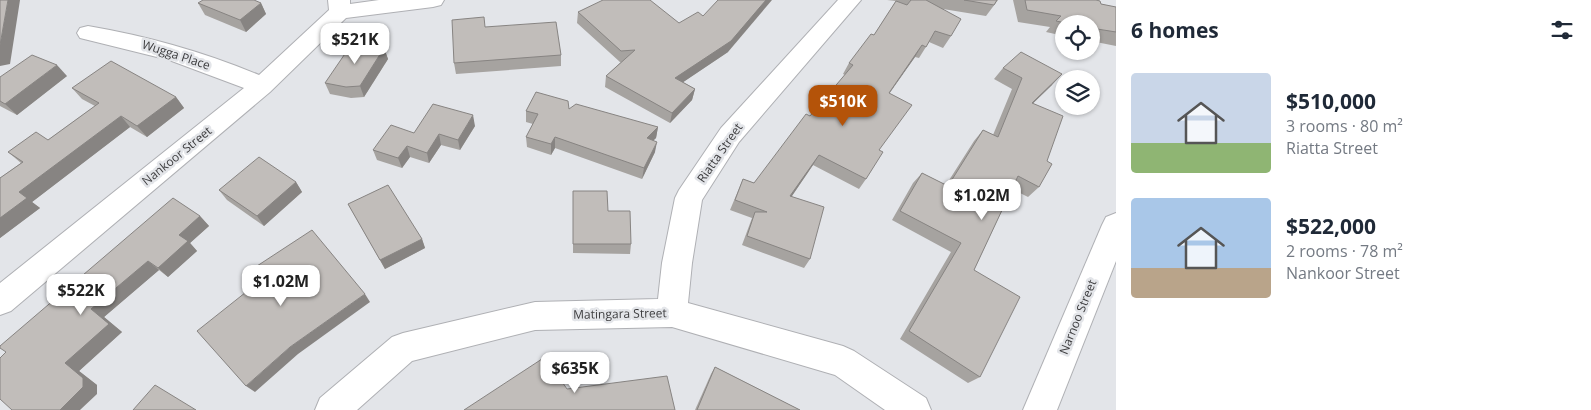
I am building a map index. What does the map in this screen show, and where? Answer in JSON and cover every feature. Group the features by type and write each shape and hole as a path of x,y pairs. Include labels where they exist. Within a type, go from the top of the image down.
{"street":[{"path":"339,6 433,0"},
{"name":"Riatta Street","path":"672,313 677,263 690,198 730,135 850,0"},
{"name":"Nankoor Street","path":"0,301 262,86 339,6"},
{"name":"Wugga Place","path":"88,33 132,41 231,72 262,86"},
{"name":"Narnoo Street","path":"1040,410 1116,225"},
{"name":"Matingara Street","path":"332,410 403,348 535,316 672,313 842,362 914,410"}],"building":[{"path":"0,0 8,0 0,45"},
{"path":"203,0 254,0 261,3 240,20 198,3"},
{"path":"603,0 650,0 679,23 698,12 703,16 718,0 766,0 731,41 675,78 695,89 672,113 606,76 635,50 621,51 578,12"},
{"path":"911,0 926,0 961,19 951,36 935,31 926,47 922,45 889,93 912,105 879,150 883,152 866,179 819,155 790,196 824,207 810,259 747,236 755,212 767,212 735,200 743,179 754,183 806,114 810,116 853,65 849,63 871,34 874,35 896,1 907,5"},
{"path":"964,0 997,0 994,5"},
{"path":"1025,0 1096,0 1100,1 1101,4 1116,7 1116,32 1100,29 1100,15 1055,15 1027,10"},
{"path":"484,17 485,27 556,22 561,55 454,63 452,20"},
{"path":"353,42 384,48 360,86 346,87 325,83"},
{"path":"1021,52 1055,70 1055,81 1032,103 1055,113 1055,115 1063,116 1047,161 1052,164 1039,187 1018,176 974,270 1020,297 980,377 909,331 961,243 900,211 922,173 948,186 983,130 998,137 1022,78 1003,68"},
{"path":"32,55 57,65 5,104 0,101 0,77"},
{"path":"111,61 176,97 137,126 121,116 19,192 27,198 0,218 0,178 23,162 8,152 36,132 48,140 99,103 72,88"},
{"path":"536,92 568,101 569,109 576,104 658,127 647,138 657,142 644,168 555,137 551,144 526,137 538,114 526,111"},
{"path":"433,104 473,115 458,140 439,134 427,153 407,146 398,158 373,150 391,125 414,133"},
{"path":"259,157 296,182 257,216 219,190"},
{"path":"388,185 422,239 380,260 348,204"},
{"path":"573,191 607,191 608,211 630,211 631,244 573,244"},
{"path":"173,198 200,216 179,235 188,241 158,268 148,261 91,309 109,324 65,363 83,378 83,387 60,410 12,410 0,399 0,358 6,352 0,346"},
{"path":"312,230 365,294 290,347 246,386 197,331 265,277 257,266"},
{"path":"545,357 567,389 667,376 675,410 464,410"},
{"path":"715,367 800,410 697,410"},
{"path":"155,385 196,410 133,410"}]}
